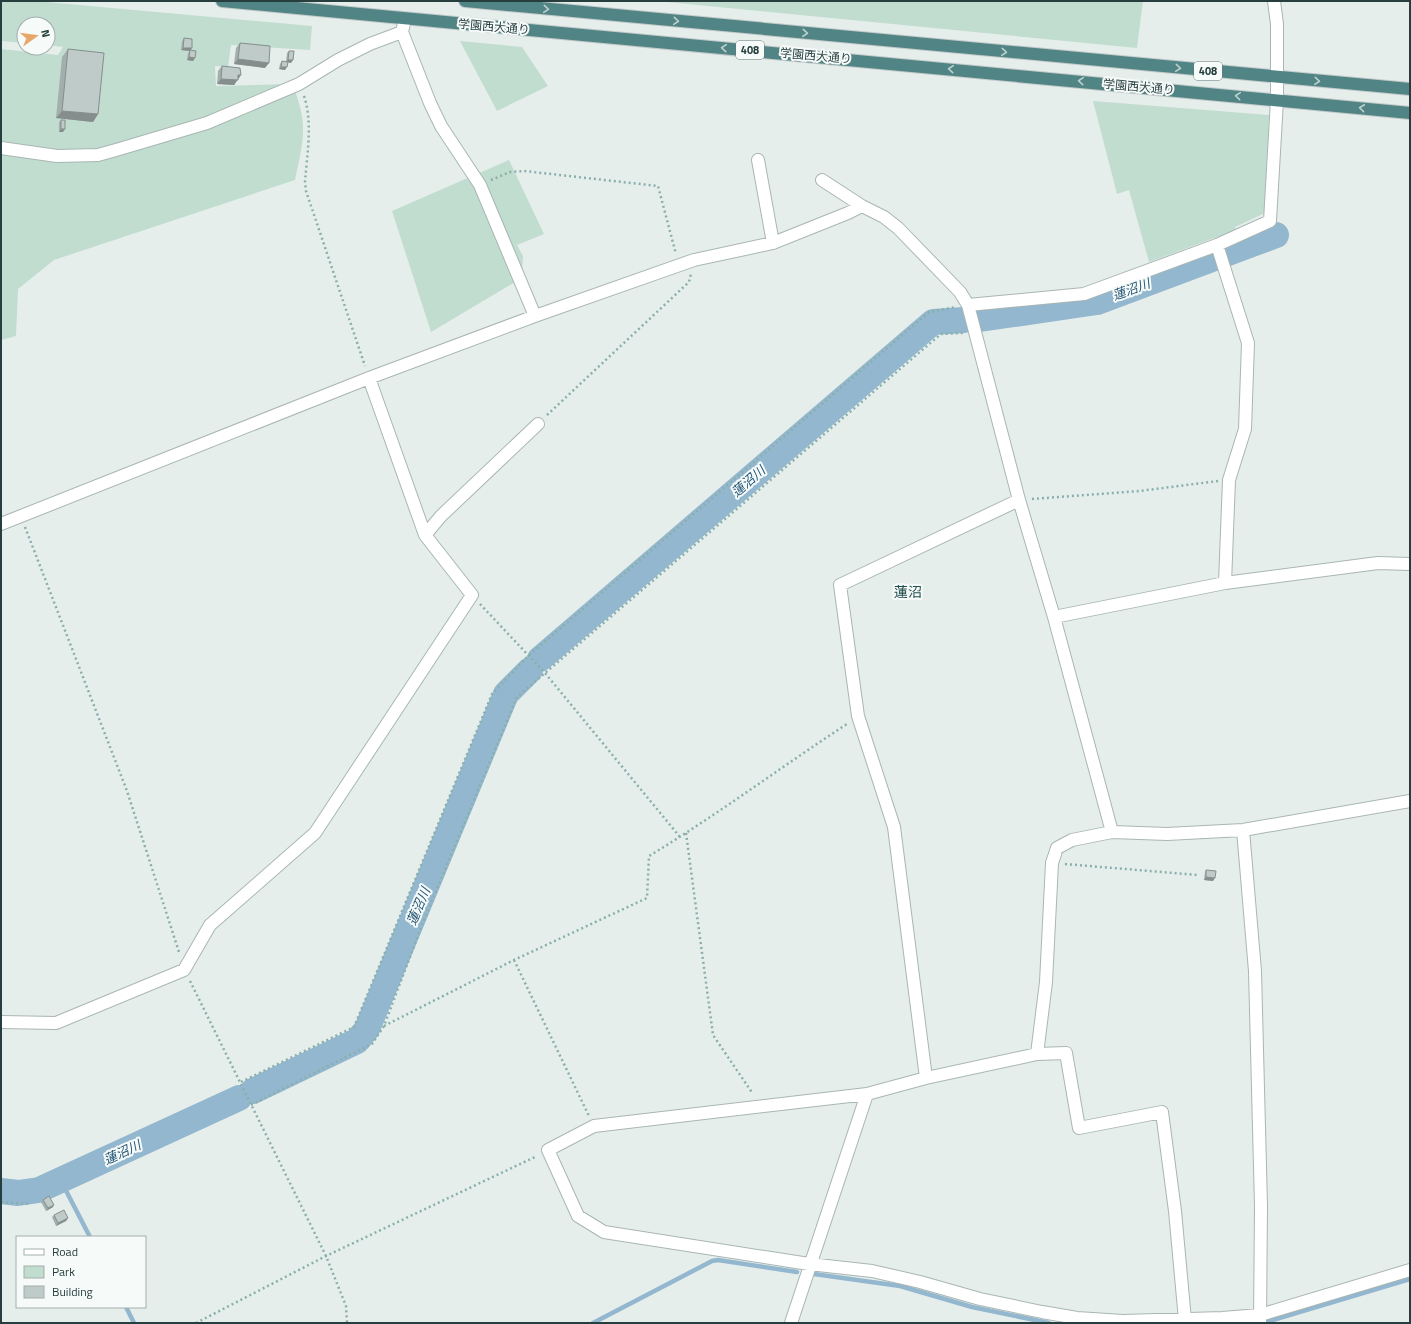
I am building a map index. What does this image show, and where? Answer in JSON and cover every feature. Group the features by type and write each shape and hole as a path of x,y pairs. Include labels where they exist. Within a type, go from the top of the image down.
{"highway":[{"name":"学園西大通り","path":"222,1 1410,113"},
{"name":"学園西大通り","path":"466,1 1410,90"}],"street":[{"path":"968,305 1084,294 1218,247 1270,221 1278,77 1277,24 1274,1"},
{"path":"405,19 402,32 430,103 438,120 480,184 535,316"},
{"path":"1,148 57,156 98,155 208,123 299,84 344,57 370,44 402,32"},
{"path":"758,160 773,243"},
{"path":"822,180 862,206 884,217 898,228 960,292 968,305 1019,500 1054,617 1112,832"},
{"path":"1,524 369,378 535,316 694,260 773,243 862,206"},
{"path":"1218,247 1248,343 1245,429 1229,480 1226,583"},
{"path":"1,1022 56,1022 184,970 210,925 315,833 472,595 425,535 369,378"},
{"path":"425,535 441,516 538,424"},
{"path":"926,1078 894,828 858,716 840,586 1019,500"},
{"path":"1054,617 1226,583 1378,563 1410,564"},
{"path":"1037,1054 1046,982 1052,863 1057,848 1072,840 1112,832 1167,834 1243,830 1410,801"},
{"path":"1243,830 1255,971 1260,1199 1260,1319"},
{"path":"1185,1320 1175,1211 1162,1112 1079,1128 1066,1053 1037,1054 926,1078 867,1094 594,1126 548,1150 578,1216 604,1232 809,1264 872,1271 920,1282 980,1299 1077,1318 1123,1321 1260,1319 1410,1270"},
{"path":"791,1323 809,1264 867,1094"}],"path":[{"path":"299,84 308,108 309,121 305,182 306,191 369,378"},
{"path":"480,184 510,172 524,171 658,186 679,266"},
{"path":"538,424 689,282 694,260"},
{"path":"242,1082 354,1027 492,694 528,656 928,312 968,305"},
{"path":"251,1105 372,1044 384,1026 422,925 517,697 941,334 975,333"},
{"path":"1019,500 1139,491 1229,480"},
{"path":"21,516 127,791 184,970 242,1082 251,1105 326,1256 346,1306 347,1323"},
{"path":"472,595 545,673 680,837"},
{"path":"384,1026 514,960 647,898 649,856 686,834 777,769 858,716"},
{"path":"686,834 713,1035 762,1106"},
{"path":"1052,863 1198,875"},
{"path":"514,960 594,1126"},
{"path":"196,1323 326,1256 548,1150"},
{"path":"1,1202 30,1204"}],"green space":[{"path":"1,1 35,1 312,26 310,50 231,45 228,67 215,66 216,86 289,84 294,89 297,95 303,121 301,149 295,180 54,260 18,289 16,336 1,340 1,49 16,51 16,56 56,56 63,47 56,46 56,16 16,16 16,42 1,41"},
{"path":"657,1 1143,1 1137,48"},
{"path":"460,41 522,47 548,86 497,111"},
{"path":"1093,101 1269,115 1265,213 1235,227 1236,230 1149,262 1129,190 1117,194"},
{"path":"509,160 544,234 517,245 523,256 522,278 431,332 392,211"}],"building":[{"path":"184,38 192,39 192,48 183,48"},
{"path":"240,43 270,46 269,63 238,59"},
{"path":"68,49 104,53 98,114 62,111"},
{"path":"190,50 196,51 195,58 189,57"},
{"path":"289,51 294,51 293,60 288,60"},
{"path":"282,61 288,62 287,67 281,67"},
{"path":"222,66 240,68 241,75 238,75 238,80 221,79"},
{"path":"61,120 65,120 65,129 61,129"},
{"path":"1206,870 1216,871 1215,878 1206,877"},
{"path":"49,1196 54,1205 48,1208 43,1200"},
{"path":"64,1210 68,1218 58,1223 54,1215"}],"waterway":[{"name":"蓮沼川","path":"980,319 1097,302 1276,235"},
{"name":"蓮沼川","path":"540,659 933,322 964,320"},
{"name":"蓮沼川","path":"253,1091 357,1041 367,1029 506,694 530,670"},
{"name":"蓮沼川","path":"1,1191 18,1193 39,1190 239,1098"},
{"path":"61,1181 89,1236"},
{"path":"593,1323 712,1261 718,1260 797,1272"},
{"path":"814,1274 900,1286 972,1307 1049,1323"},
{"path":"1266,1322 1410,1279"},
{"path":"126,1308 134,1323"}],"district":[{"name":"蓮沼","path":"908,592"}]}
